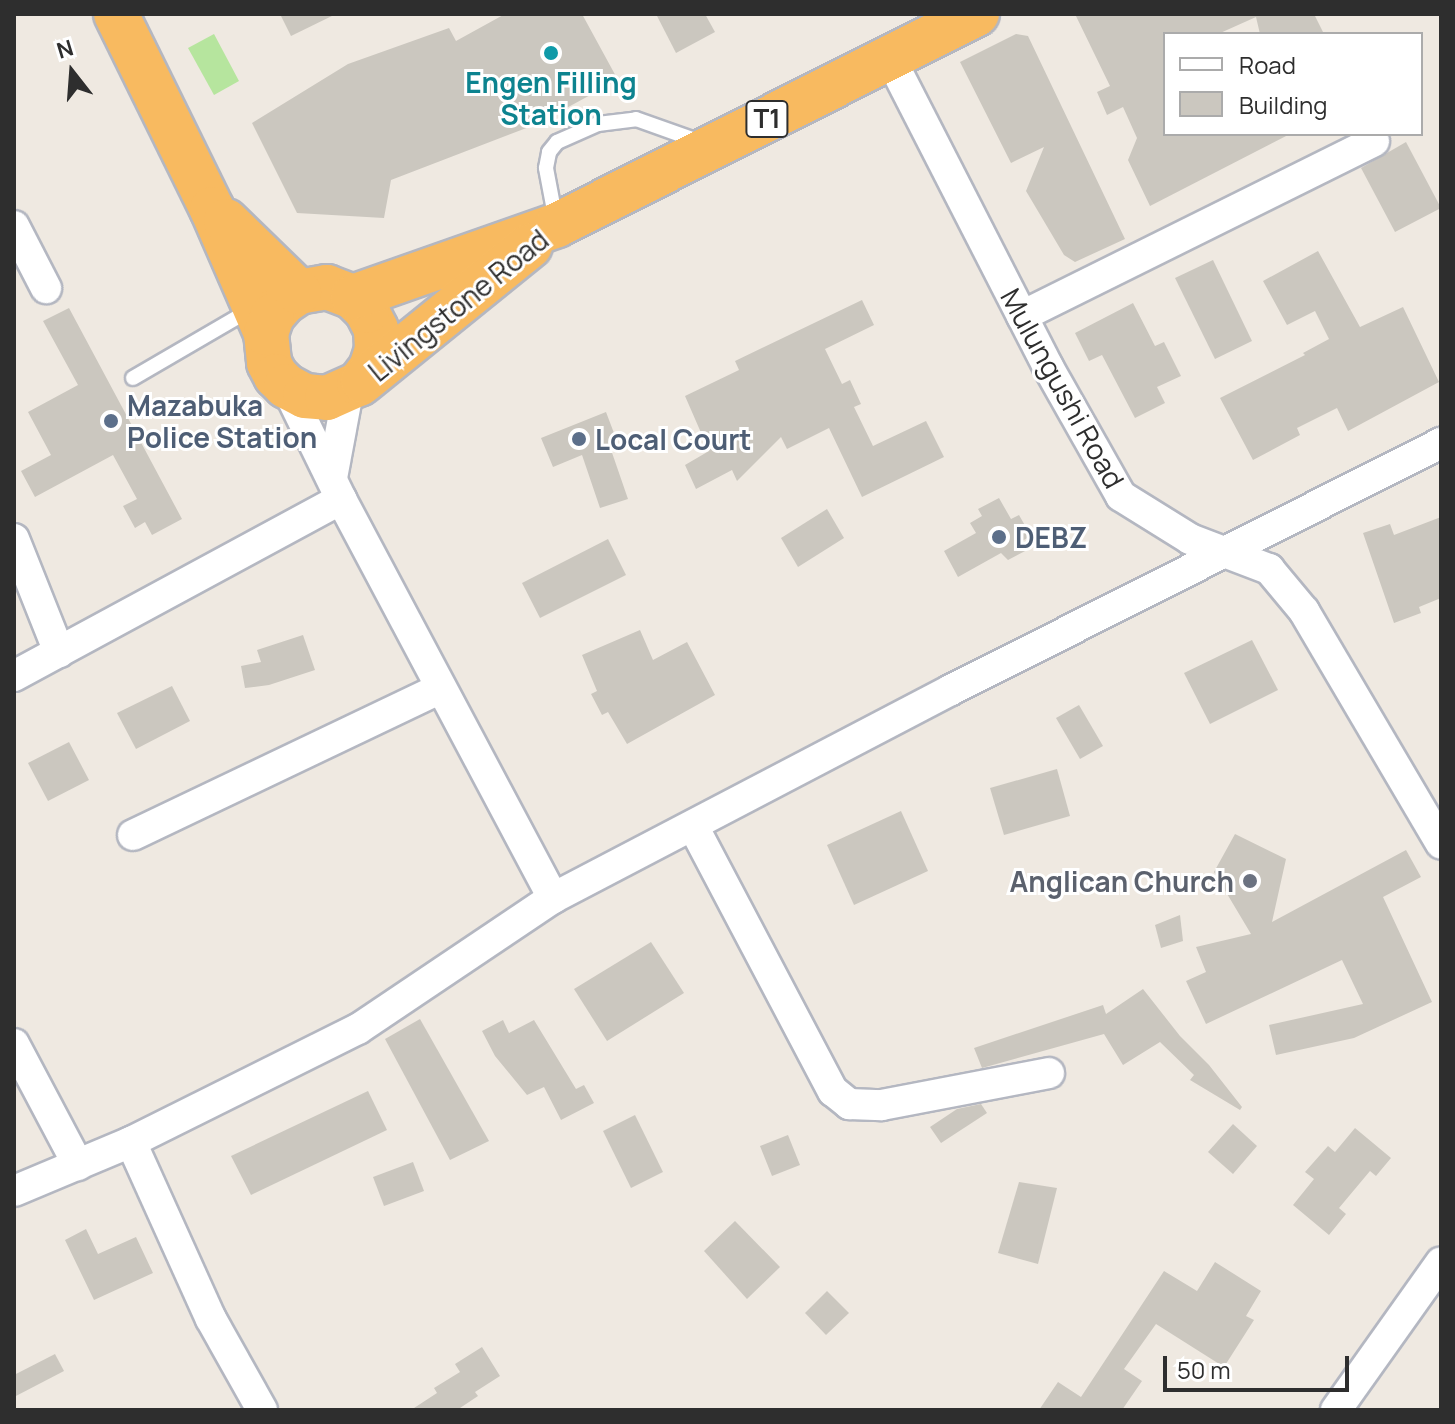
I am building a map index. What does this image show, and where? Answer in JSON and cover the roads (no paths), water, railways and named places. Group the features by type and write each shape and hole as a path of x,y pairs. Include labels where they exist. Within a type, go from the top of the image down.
{"highway":[{"path":"116,14 212,209 261,320 269,363 286,386"},
{"name":"Livingstone Road","path":"354,388 371,368 377,349 376,329 367,311 353,297 557,225 977,14"},
{"path":"212,209 299,292"},
{"name":"Livingstone Road","path":"286,386 305,396 327,398 354,388 557,225"},
{"path":"261,320 272,316 284,302 299,292 327,287 353,297"}],"street":[{"name":"Mulungushi Road","path":"890,58 1022,316 1121,496 1190,539 1269,569 1304,611 1441,844"},
{"path":"1022,316 1374,141"},
{"path":"14,226 46,288"},
{"path":"286,386 336,488 553,898"},
{"path":"14,676 336,488 354,388"},
{"path":"14,1191 131,1142 358,1029 553,898 1441,443"},
{"path":"14,539 59,652"},
{"path":"133,835 441,688"},
{"path":"693,826 833,1091 849,1104 882,1105 1049,1073"},
{"path":"14,1044 78,1165"},
{"path":"131,1142 211,1319 262,1410"},
{"path":"1336,1410 1441,1262"}],"lane":[{"path":"557,225 546,168 549,152 557,142 576,132 598,124 636,119 713,147"},
{"path":"133,378 261,320"}],"place":[{"name":"Engen Filling Station","path":"551,53"},
{"name":"Mazabuka Police Station","path":"111,421"},
{"name":"Local Court","path":"579,439"},
{"name":"DEBZ","path":"999,537"},
{"name":"Anglican Church","path":"1250,881"}]}
